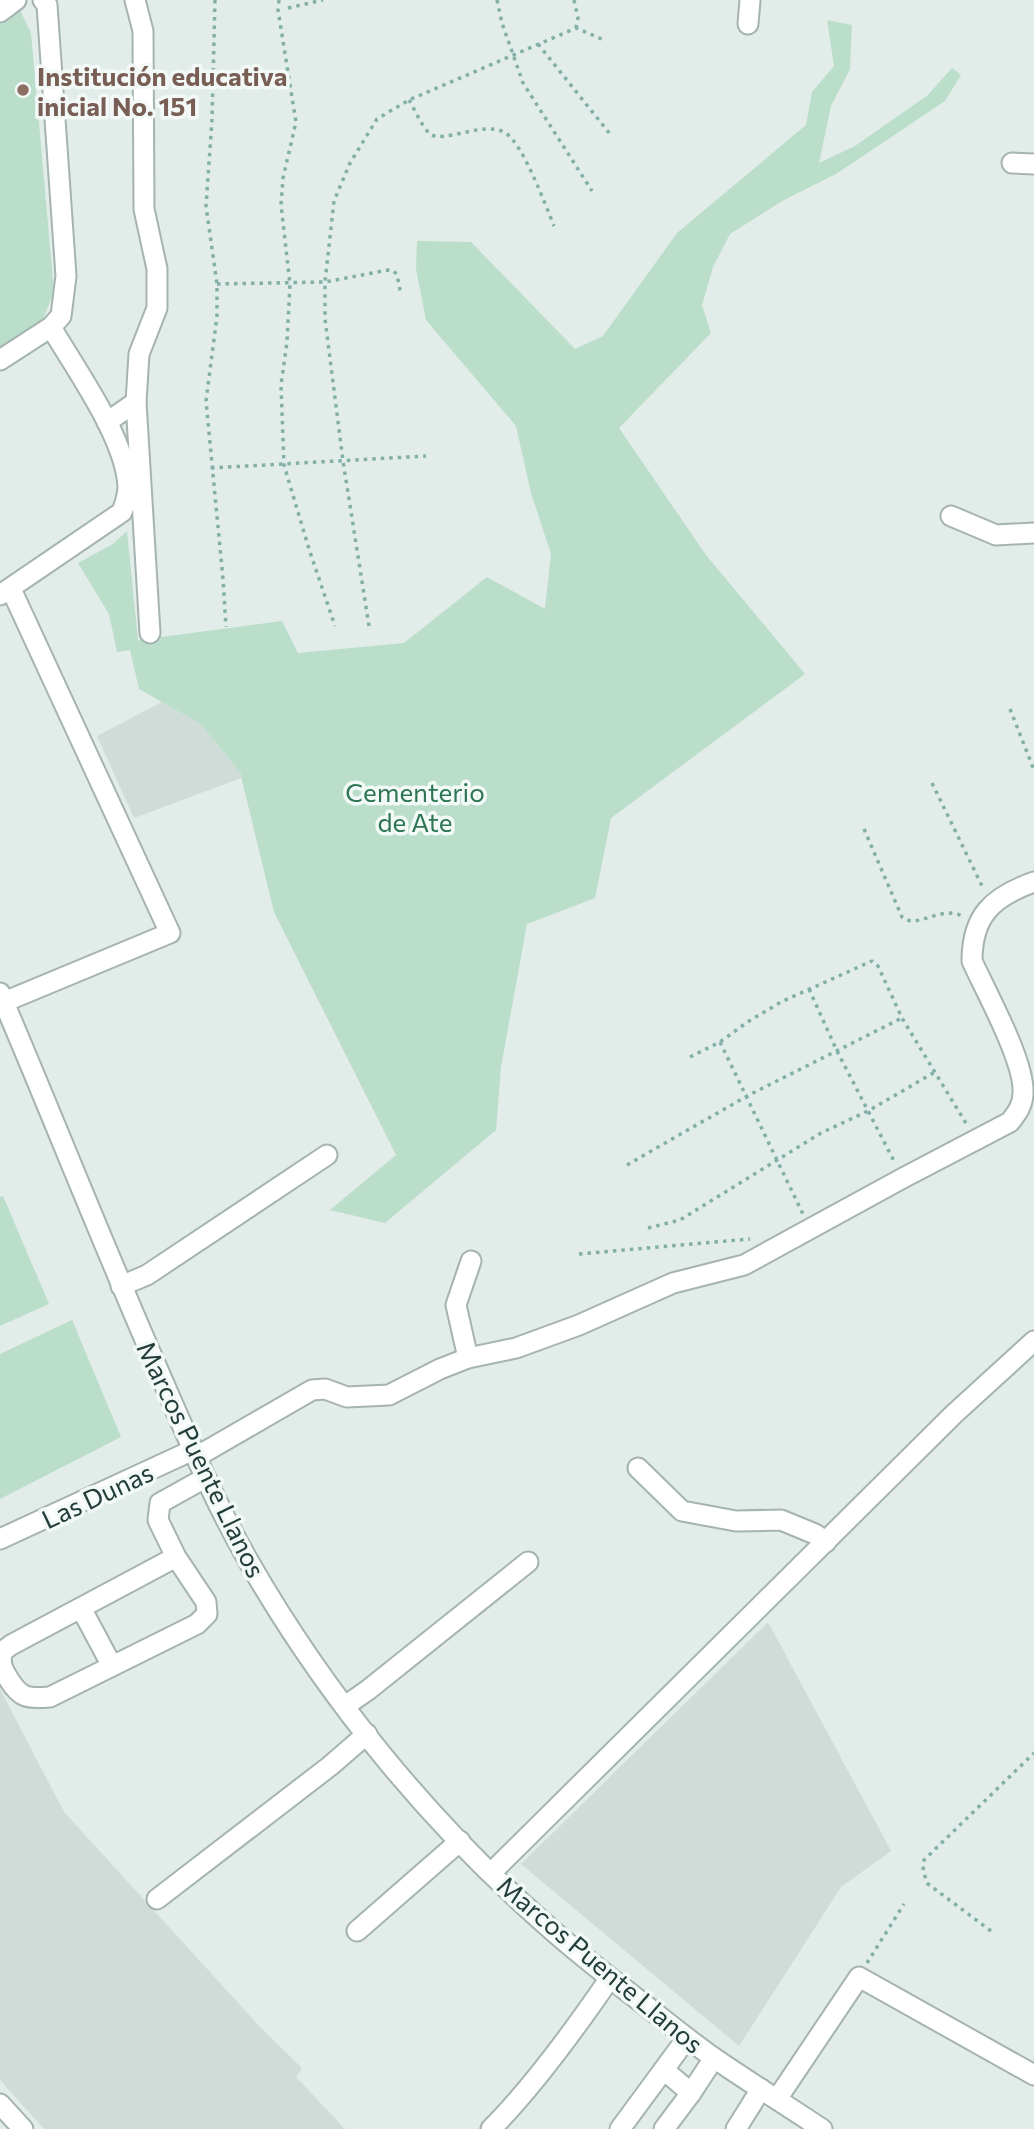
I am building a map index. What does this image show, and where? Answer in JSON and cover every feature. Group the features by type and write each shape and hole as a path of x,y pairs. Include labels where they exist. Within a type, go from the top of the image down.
{"street":[{"path":"0,12 16,0"},
{"path":"0,360 51,327 61,316 66,276 47,5 44,0"},
{"path":"135,0 143,31 144,209 156,269 157,308 139,354 136,402 150,633"},
{"path":"748,24 750,0"},
{"path":"1012,163 1034,164"},
{"path":"2,998 170,933 6,592 122,512 128,489 124,460 107,422 51,327"},
{"path":"107,422 136,402"},
{"path":"951,516 996,536 1034,533"},
{"path":"977,923 992,905 1034,883"},
{"name":"Las Dunas","path":"0,1539 195,1453 312,1390 325,1390 347,1397 389,1395 468,1358 516,1348 579,1325 673,1283 744,1265 1010,1122 1020,1109 1023,1094 1021,1071 972,961 977,923"},
{"name":"Marcos Puente Llanos","path":"2,998 121,1286 205,1478 267,1592 345,1706 460,1841 544,1923 687,2038 822,2129"},
{"path":"121,1286 147,1275 327,1155"},
{"path":"468,1358 456,1305 471,1261"},
{"path":"491,1873 954,1414 1034,1340"},
{"path":"638,1468 682,1511 736,1521 781,1520 815,1534 826,1542"},
{"path":"176,1557 2,1652 0,1664 16,1692 33,1698 50,1697 197,1624 207,1614 206,1602 176,1557 158,1520 160,1503 205,1478"},
{"path":"345,1706 528,1562"},
{"path":"81,1608 112,1666"},
{"path":"158,1899 330,1766 367,1734"},
{"path":"357,1931 460,1841"},
{"path":"736,2129 769,2094 859,1977 1034,2075"},
{"path":"491,2129 525,2091 610,1978"},
{"path":"620,2129 687,2038"},
{"path":"664,2129 714,2058"},
{"path":"664,2070 691,2092"},
{"path":"0,2104 23,2129"}],"path":[{"path":"215,0 212,120 206,206 217,284 217,316 206,401 226,627"},
{"path":"279,0 278,10 296,122 283,178 281,205 290,284 287,342 281,385 284,465 335,626"},
{"path":"288,8 323,0"},
{"path":"497,0 523,83 592,191"},
{"path":"575,0 579,18 576,28"},
{"path":"369,626 343,461 325,319 325,282 334,201 350,163 377,119 410,100 576,28 604,40"},
{"path":"538,44 610,134"},
{"path":"410,100 429,133 437,137 477,128 498,130 509,135 523,156 554,226"},
{"path":"217,284 325,282 388,270 397,275 401,295"},
{"path":"211,468 426,456"},
{"path":"1010,709 1034,770"},
{"path":"932,783 992,905"},
{"path":"864,829 902,917 907,922 941,913 956,913 977,923"},
{"path":"690,1057 720,1042 780,1002 872,961 878,966 902,1018 976,1140"},
{"path":"809,989 837,1051 902,1178"},
{"path":"627,1165 747,1096 902,1018"},
{"path":"720,1042 810,1228"},
{"path":"648,1228 680,1220 821,1133 868,1111 935,1072"},
{"path":"579,1254 762,1238 787,1240"},
{"path":"991,1931 928,1884 923,1871 924,1860 1034,1753"},
{"path":"859,1977 904,1904"}],"shaded area":[{"path":"162,702 201,724 240,772 241,778 134,818 97,736"},
{"path":"768,1622 891,1851 841,1887 739,2046 521,1864"},
{"path":"0,1689 64,1812 260,2027 302,2068 296,2077 345,2129 44,2129 0,2080"}],"green space":[{"path":"19,8 31,33 54,292 43,319 0,347 0,24"},
{"name":"Cementerio de Ate","path":"827,20 852,25 850,69 831,106 819,163 855,146 928,95 952,68 961,75 945,101 836,174 784,200 730,234 713,267 702,305 711,333 619,428 706,555 805,674 611,818 595,898 527,924 501,1067 496,1130 385,1223 330,1210 396,1155 274,912 240,772 201,724 139,689 130,650 117,652 109,614 78,563 113,544 127,531 138,640 282,621 298,653 404,643 487,577 545,609 551,554 531,493 516,426 426,320 416,269 417,241 471,242 575,349 603,336 677,233 806,125 812,92 834,66"},
{"path":"3,1196 49,1304 0,1326 0,1197"},
{"path":"72,1320 121,1437 0,1499 0,1354"}],"place":[{"name":"Institución educativa inicial No. 151","path":"23,90"}]}
